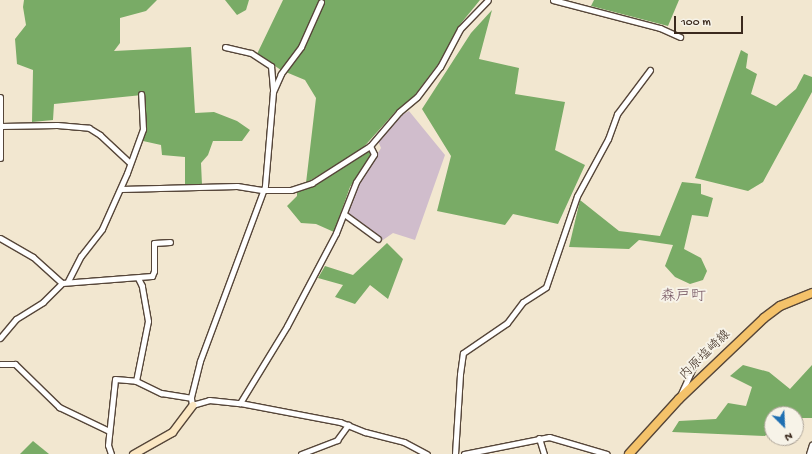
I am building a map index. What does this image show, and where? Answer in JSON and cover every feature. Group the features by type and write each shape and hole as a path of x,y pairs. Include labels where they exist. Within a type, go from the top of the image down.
{"main road":[{"name":"内原塩崎線","path":"629,454 679,399 764,318 780,306 812,293"}],"street":[{"path":"121,189 237,186 262,190 291,190 308,185 370,146 399,112 423,91 440,67 460,29 488,0"},
{"path":"553,0 660,28 680,37"},
{"path":"273,92 281,74 301,47 321,2"},
{"path":"133,454 172,432 191,402 200,361 245,245 262,190 265,186 273,92 271,66 251,53 225,47"},
{"path":"455,454 460,367 464,353 507,323 519,306 546,287 577,196 608,139 617,114 650,70"},
{"path":"68,281 81,256 102,229 121,189 143,129 141,94"},
{"path":"0,96 0,158"},
{"path":"1,126 57,125 89,128 100,135 130,164"},
{"path":"240,403 287,326 344,214 356,182 374,154 370,146"},
{"path":"344,214 378,239"},
{"path":"0,238 33,257 62,283"},
{"path":"0,338 16,319 50,296 62,283 68,281 138,278 154,274 154,243 170,242"},
{"path":"136,381 148,321 142,286 138,278"},
{"path":"679,399 696,361"},
{"path":"0,364 15,364 59,407 109,431"},
{"path":"111,454 108,445 115,379 136,381 161,392 191,402 209,400 240,403 348,425 365,432 404,442 427,454"},
{"path":"302,454 337,440 348,425"},
{"path":"464,454 539,438 557,438 607,454"},
{"path":"539,438 544,454"},
{"path":"809,454 812,444"}],"shaded area":[{"path":"409,111 445,155 415,240 393,233 383,240 346,214 361,181 381,148 378,141 382,133 400,116"}],"green space":[{"path":"24,0 157,0 146,11 120,18 120,43 114,51 191,47 195,113 214,112 237,121 250,130 242,141 213,141 208,155 201,163 202,185 185,185 185,157 162,155 161,145 143,141 145,118 142,95 54,104 53,120 32,122 33,70 17,64 15,39 26,25 23,7"},
{"path":"225,0 249,0 246,10 237,15"},
{"path":"283,0 480,0 458,27 442,59 414,96 396,111 361,150 306,183 316,98 305,80 281,70 257,54"},
{"path":"594,0 679,0 668,26 591,6"},
{"path":"492,10 479,59 519,68 515,94 565,102 555,150 585,165 558,224 513,214 505,225 437,211 451,156 422,109 471,33"},
{"path":"741,50 748,54 746,68 757,74 751,94 776,106 796,89 804,74 812,77 812,92 763,182 748,191 695,178"},
{"path":"368,149 371,154 350,187 334,232 316,224 301,223 287,206 297,196 297,191 314,185"},
{"path":"682,182 701,184 701,194 713,198 708,217 692,215 684,249 701,258 707,271 703,280 690,284 675,277 665,266 673,245 639,240 629,249 569,247 580,200 619,231 660,236"},
{"path":"387,243 403,259 388,299 370,285 355,304 335,297 343,285 318,278 325,266 353,275"},
{"path":"743,365 769,372 790,389 812,365 812,418 804,418 804,406 764,406 764,436 672,432 679,421 716,419 728,403 746,406 752,387 730,376"},
{"path":"33,441 49,454 20,454"}],"district":[{"name":"森戸町","path":"683,298"}]}
